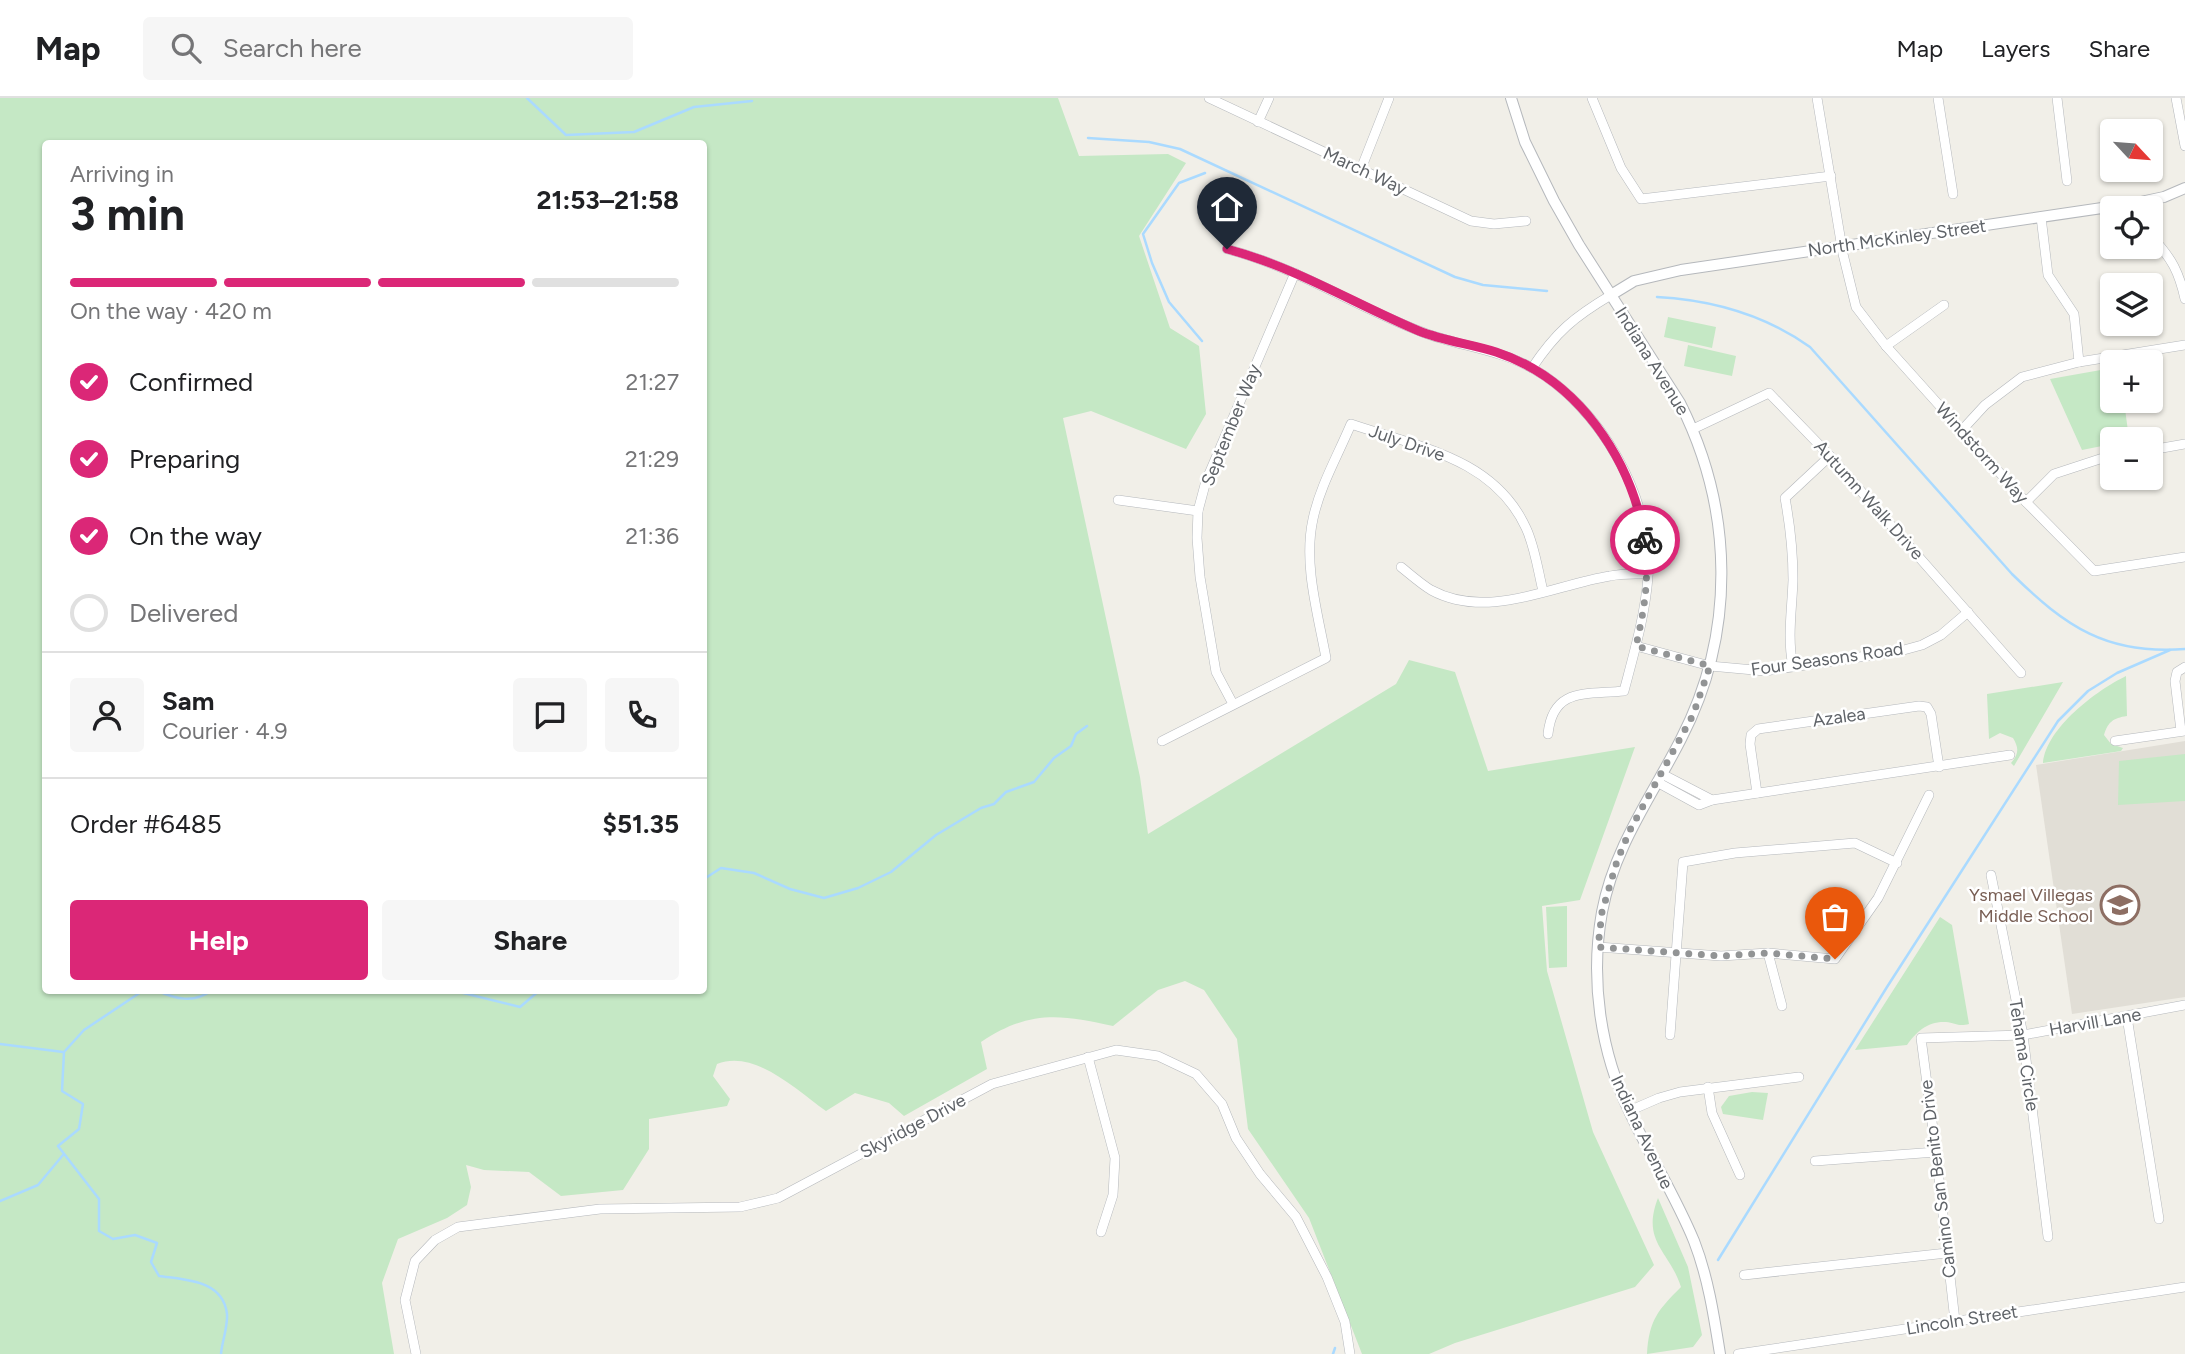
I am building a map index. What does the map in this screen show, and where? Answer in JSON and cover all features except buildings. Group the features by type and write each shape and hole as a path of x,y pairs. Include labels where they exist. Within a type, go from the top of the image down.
{"street":[{"name":"March Way","path":"1209,98 1471,221 1494,224 1526,221"},
{"path":"1258,122 1269,98"},
{"path":"1361,169 1390,98"},
{"name":"Indiana Avenue","path":"1511,98 1538,171 1579,245 1680,403 1693,429 1713,489 1722,546 1720,610 1710,666 1693,715 1630,830 1617,861 1602,912 1598,947 1598,990 1601,1024 1611,1065 1629,1111 1694,1242 1713,1308 1720,1354"},
{"path":"1592,98 1621,168 1641,199 1831,176"},
{"name":"Windstorm Way","path":"1817,98 1842,246 1856,307 1886,346 2026,502 2094,571 2185,557"},
{"path":"1938,98 1953,194"},
{"path":"2057,98 2067,181"},
{"path":"2176,98 2185,146"},
{"name":"North McKinley Street","path":"1611,295 1634,281 1681,270 2136,203 2185,188"},
{"path":"2041,217 2048,275 2074,314 2079,362"},
{"path":"1227,249 1256,256 1421,332 1497,353 1532,368 1564,389 1587,413 1611,446 1637,504 1645,538 1648,574 1636,646 1624,691 1569,697 1552,713 1548,734"},
{"path":"2163,249 2180,274 2185,299"},
{"name":"September Way","path":"1233,704 1216,672 1211,650 1200,577 1198,512 1206,481 1295,273"},
{"path":"1532,368 1550,341 1565,326 1611,295"},
{"path":"1886,346 1944,305"},
{"path":"1962,430 1985,405 2022,377 2079,362 2185,345"},
{"name":"Autumn Walk Drive","path":"1693,429 1769,393 1830,456 2021,673"},
{"name":"July Drive","path":"1233,704 1326,658 1310,552 1313,520 1321,493 1351,424 1457,460 1482,473 1501,489 1528,531 1543,591"},
{"path":"2163,448 2185,444"},
{"path":"1793,667 1789,635 1792,565 1785,498 1830,456"},
{"path":"2026,502 2054,474 2100,459"},
{"path":"1118,500 1198,512"},
{"path":"1401,567 1432,590 1454,598 1482,603 1508,601 1611,575 1648,574"},
{"name":"Four Seasons Road","path":"1636,646 1710,666 1755,671 1900,651 1922,645 1941,635 1968,612"},
{"path":"2115,741 2183,731 2175,681 2176,672 2185,667"},
{"path":"1162,741 1233,704"},
{"name":"Azalea","path":"1757,793 1750,744 1754,731 1839,717 1927,707 1931,713 1939,767"},
{"path":"1659,778 1688,793 1712,800 2010,755"},
{"path":"1598,947 1676,954 1721,956 1768,953 1835,959 1878,898 1929,795"},
{"path":"1670,1035 1683,862 1735,853 1854,843 1897,863"},
{"name":"Tehama Circle","path":"1991,875 2023,1035 2048,1237"},
{"path":"1768,953 1782,1006"},
{"name":"Harvill Lane","path":"1921,1038 2023,1035 2185,1006"},
{"path":"2127,1017 2160,1219"},
{"name":"Camino San Benito Drive","path":"1921,1038 1955,1321"},
{"name":"Skyridge Drive","path":"416,1354 405,1300 415,1261 435,1240 458,1227 600,1209 740,1207 778,1198 992,1084 1116,1050 1158,1056 1196,1074 1222,1104 1236,1138 1260,1174 1296,1217 1345,1322 1350,1354"},
{"path":"1088,1057 1115,1158 1112,1195 1101,1232"},
{"path":"1629,1111 1659,1098 1708,1087 1799,1077"},
{"path":"1708,1087 1712,1113 1740,1175"},
{"path":"1815,1161 1936,1152"},
{"path":"1744,1275 1947,1253"},
{"name":"Lincoln Street","path":"1738,1354 2185,1287"}],"shaded area":[{"name":"Ysmael Villegas Middle School","path":"2185,741 2185,997 2072,1014 2036,765"}],"green space":[{"path":"0,98 1058,98 1079,156 1168,154 1186,163 1139,236 1170,328 1199,346 1206,414 1186,449 1091,411 1063,418 1140,777 1148,834 1396,684 1409,660 1455,672 1488,771 1635,747 1580,900 1542,906 1547,971 1593,1132 1654,1265 1635,1287 1455,1343 1429,1354 1362,1354 1309,1218 1248,1129 1237,1039 1204,990 1185,981 1158,990 1113,1026 1061,1017 1014,1024 981,1042 987,1069 904,1116 889,1103 855,1093 826,1111 788,1083 760,1067 746,1062 717,1064 713,1076 730,1099 727,1106 649,1119 649,1149 623,1190 561,1196 529,1172 484,1170 466,1165 471,1187 467,1205 447,1218 398,1239 382,1283 394,1354 0,1354"},
{"path":"1668,317 1716,327 1712,348 1664,337"},
{"path":"1688,345 1736,356 1732,376 1684,366"},
{"path":"2100,370 2100,413 2126,413 2127,427 2100,427 2100,446 2082,450 2050,379"},
{"path":"2126,676 2127,716 2112,721 2104,735 2111,744 2123,748 2121,751 2043,763 2046,750 2063,724 2088,700"},
{"path":"2063,682 2014,766 2011,763 2017,751 2013,738 2000,733 1989,739 1987,694"},
{"path":"2185,754 2185,801 2118,805 2119,761"},
{"path":"1567,906 1567,967 1549,968 1546,907"},
{"path":"1940,917 1952,925 1969,1024 1934,1023 1919,1032 1907,1045 1855,1050"},
{"path":"1752,1092 1768,1093 1763,1120 1723,1114 1721,1107 1729,1096"},
{"path":"1658,1198 1688,1267 1702,1335 1693,1347 1647,1354 1650,1332 1656,1316 1681,1287 1655,1236 1653,1225"}],"waterway":[{"path":"527,98 566,135 634,132 694,107 752,101"},
{"path":"1088,138 1149,142 1180,149 1455,277 1483,285 1547,291"},
{"path":"1202,341 1169,302 1143,234 1179,183 1205,173"},
{"path":"1657,297 1698,302 1737,311 1775,326 1810,347 2012,574 2051,609 2070,623 2110,642 2157,650 2185,649"},
{"path":"1718,1260 1887,987 2058,721 2088,691 2117,673 2170,650"},
{"path":"707,877 721,868 754,873 790,889 824,898 858,888 891,872 936,835 981,808 994,804 1006,792 1034,782 1054,758 1071,746 1076,734 1087,726"},
{"path":"138,994 84,1030 64,1052 62,1091 83,1104 79,1129 58,1146 99,1199 99,1231 113,1239 135,1235 157,1243 151,1262 159,1276 202,1284 218,1294 227,1314 221,1354"},
{"path":"165,994 184,999 205,994"},
{"path":"467,994 520,1007 535,994"},
{"path":"0,1044 63,1052"},
{"path":"0,1201 38,1185 63,1155"},
{"path":"1333,1354 1335,1348"}],"way so far":[{"path":"1645,540 1648,574 1636,646 1710,666 1681,741 1630,830 1617,861 1602,912 1598,947 1676,954 1721,956 1768,953 1835,959"}],"place":[{"name":"Ysmael Villegas Middle School","path":"2120,905"}],"route":[{"path":"1227,249 1256,256 1421,332 1497,353 1532,368 1564,389 1587,413 1611,446 1637,504 1645,540"}]}
